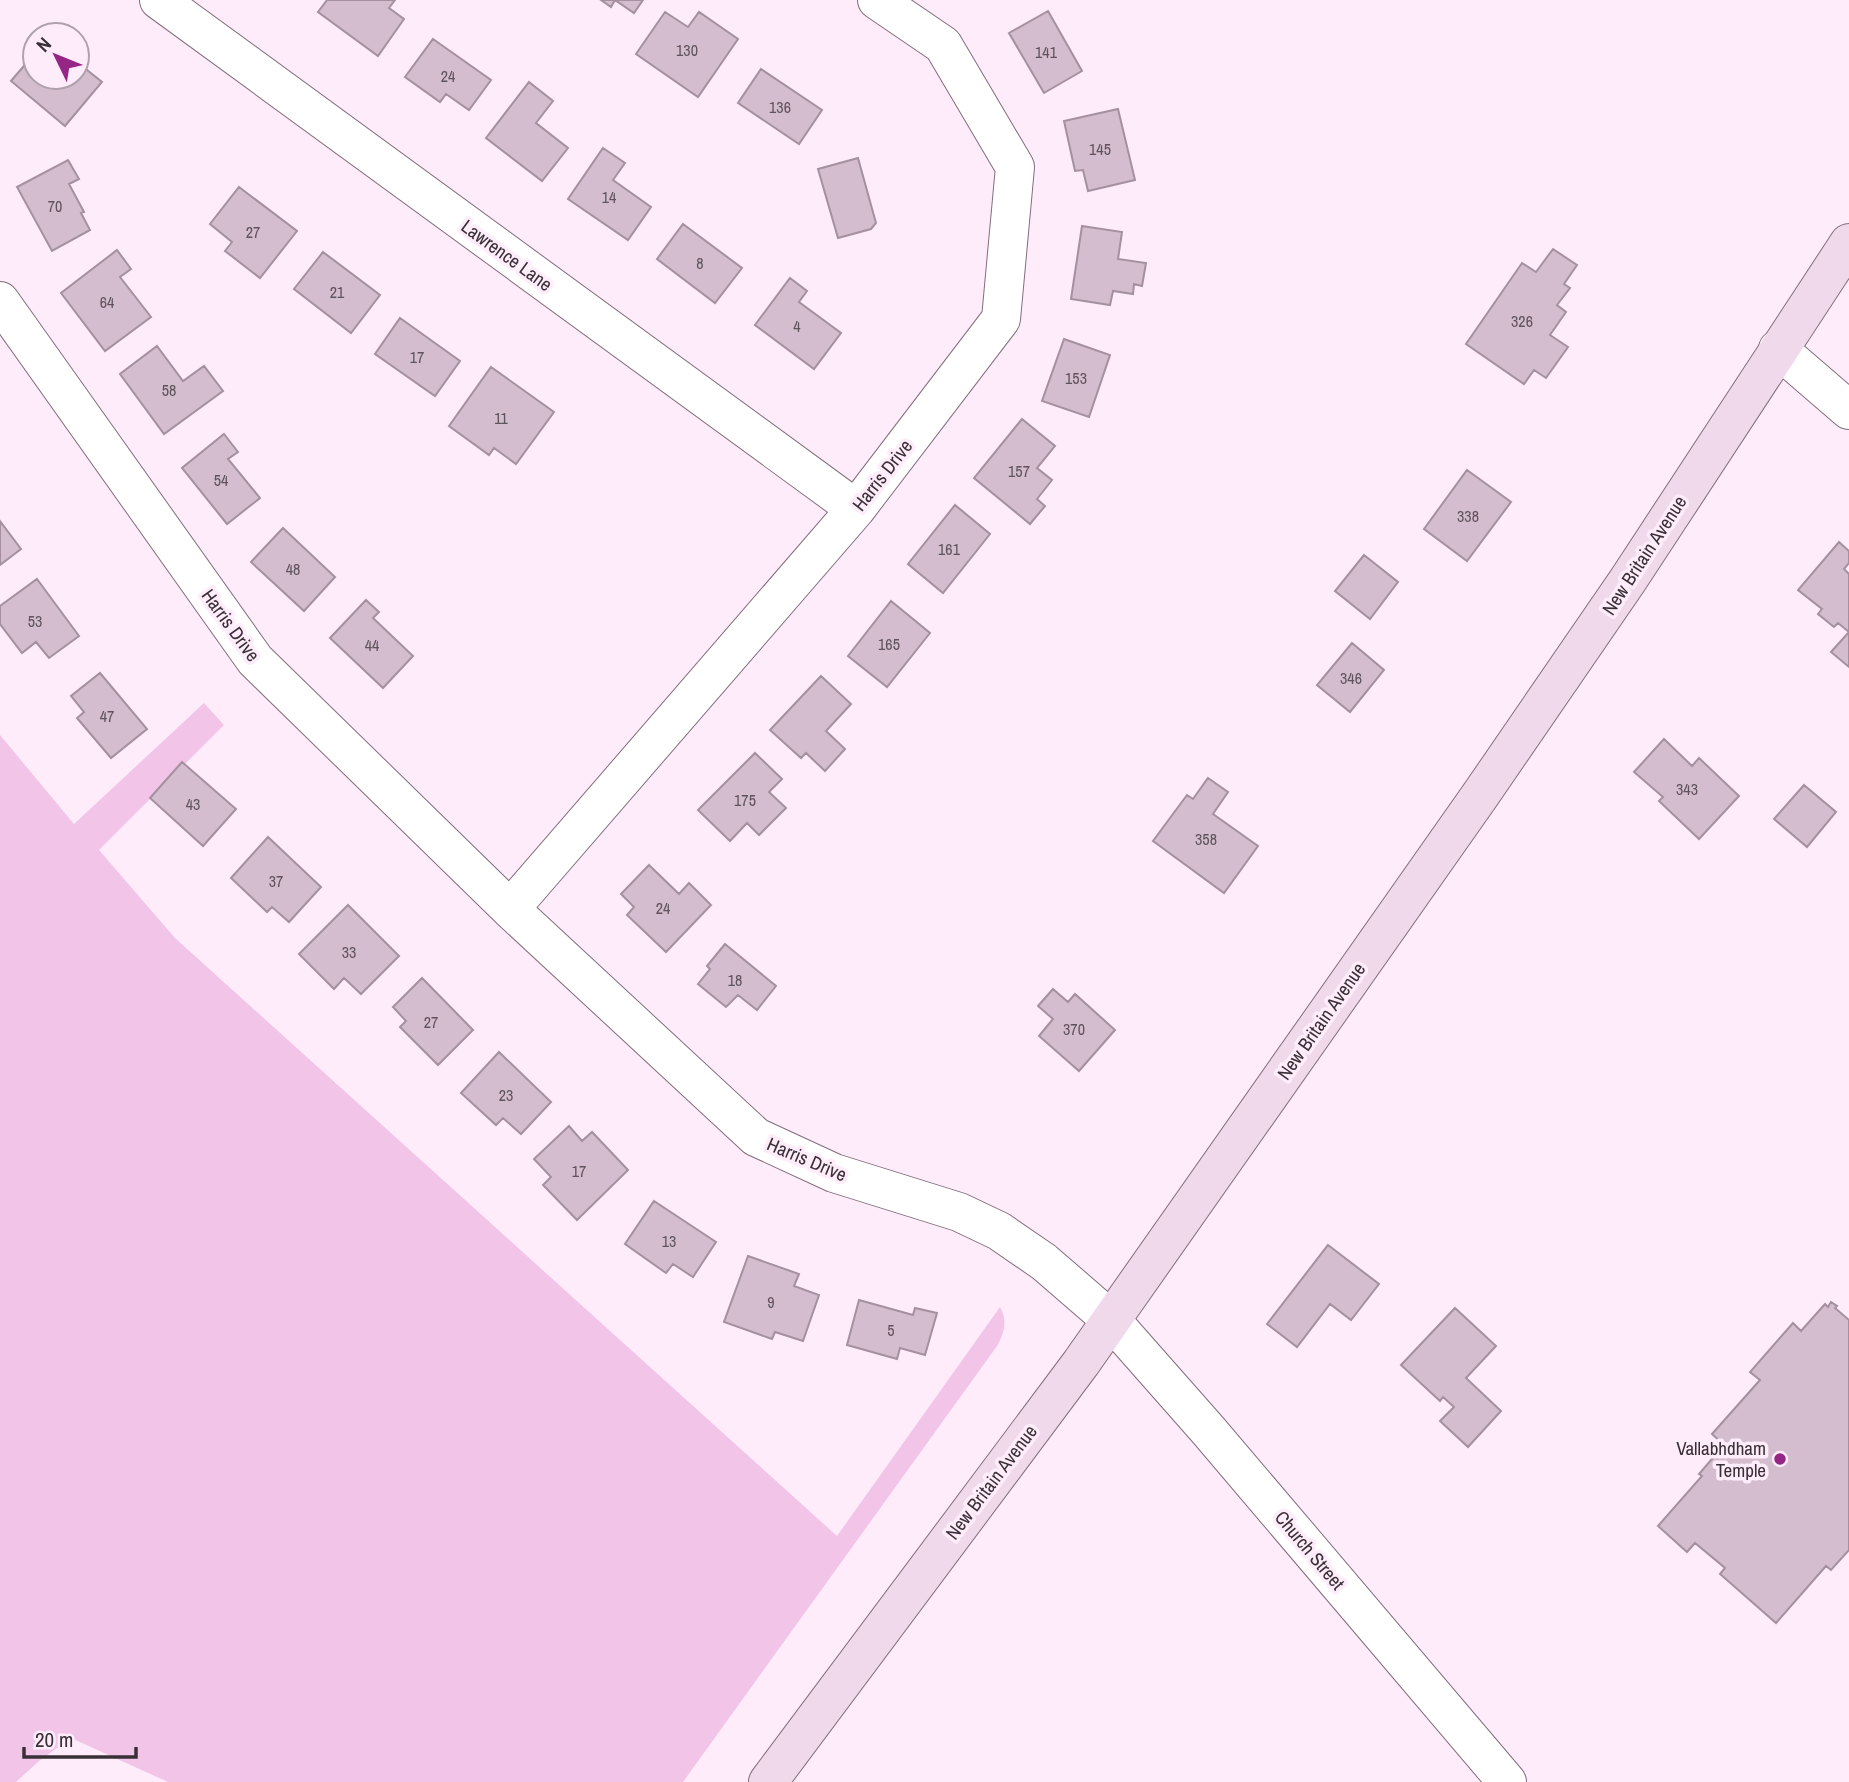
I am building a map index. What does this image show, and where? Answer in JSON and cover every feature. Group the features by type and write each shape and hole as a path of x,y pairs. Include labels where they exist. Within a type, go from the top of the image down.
{"main road":[{"name":"New Britain Avenue","path":"768,1782 1111,1320 1628,580 1849,243"}],"street":[{"name":"Lawrence Lane","path":"159,0 856,509"},
{"name":"Harris Drive","path":"510,909 856,509 1001,319 1015,167 943,45 877,0"},
{"name":"Harris Drive","path":"0,301 255,660 510,909 756,1137 834,1173 959,1212 999,1231 1044,1262 1111,1320"},
{"path":"1778,349 1849,410"},
{"name":"Church Street","path":"1111,1320 1507,1782"}],"shaded area":[{"path":"204,703 224,725 99,850 175,938 837,1536 1000,1307 1004,1327 997,1346 683,1782 168,1782 71,1738 16,1782 0,1782 0,735 74,824"}],"building":[{"path":"327,0 395,0 389,8 404,19 378,56 318,12"},
{"path":"601,0 615,0 611,7"},
{"path":"615,0 643,0 634,13"},
{"path":"1048,11 1082,71 1044,93 1009,33"},
{"path":"665,12 688,27 699,12 738,39 698,97 636,54"},
{"path":"433,39 491,80 469,110 446,94 440,102 405,77"},
{"path":"21,69 21,89 11,81"},
{"path":"761,69 822,110 799,144 738,103"},
{"path":"91,73 102,82 65,126 23,91 91,91"},
{"path":"529,82 553,101 536,123 568,148 542,181 486,138"},
{"path":"1118,109 1135,180 1088,191 1083,170 1075,171 1064,121"},
{"path":"603,148 625,163 613,180 651,207 628,240 568,199"},
{"path":"858,158 876,223 871,229 838,238 818,169"},
{"path":"68,160 79,179 69,184 90,230 52,251 17,187"},
{"path":"239,187 297,231 260,278 225,251 232,242 210,224"},
{"path":"683,224 742,268 715,303 657,259"},
{"path":"1082,226 1122,232 1118,259 1146,263 1142,286 1134,284 1133,294 1113,291 1110,305 1071,299"},
{"path":"1553,249 1577,265 1564,284 1570,288 1557,305 1566,312 1550,335 1568,347 1546,378 1534,370 1524,384 1466,344 1522,263 1536,272"},
{"path":"117,250 131,269 120,277 151,317 105,351 61,293"},
{"path":"323,252 380,295 351,333 294,289"},
{"path":"790,278 807,291 799,302 841,333 814,369 755,325"},
{"path":"400,318 460,361 435,396 375,354"},
{"path":"1064,339 1110,355 1089,417 1042,401"},
{"path":"157,346 183,381 204,366 223,391 164,434 120,374"},
{"path":"491,367 554,412 516,464 494,448 489,455 449,426"},
{"path":"1022,419 1055,446 1037,468 1052,480 1037,499 1045,506 1030,524 974,478"},
{"path":"224,434 238,452 228,459 260,498 227,524 182,468"},
{"path":"1467,470 1511,502 1467,561 1424,529"},
{"path":"955,505 990,534 943,593 908,564"},
{"path":"0,521 21,549 0,565"},
{"path":"283,528 335,577 304,611 251,562"},
{"path":"1839,542 1849,551 1849,563 1844,569 1849,574 1849,632 1838,623 1834,627 1818,614 1822,609 1798,590"},
{"path":"1364,555 1398,582 1370,619 1335,591"},
{"path":"37,579 79,636 49,658 36,642 22,653 0,624 0,606"},
{"path":"366,600 379,612 373,618 413,656 383,688 330,638"},
{"path":"891,601 930,633 887,687 848,656"},
{"path":"1849,632 1849,667 1831,652"},
{"path":"1352,643 1384,670 1350,712 1317,685"},
{"path":"100,673 147,729 111,758 77,718 84,712 71,696"},
{"path":"821,676 851,704 826,731 845,749 825,771 806,753 801,758 770,730"},
{"path":"1664,739 1692,766 1699,758 1739,796 1699,839 1659,801 1663,797 1634,772"},
{"path":"755,753 782,779 769,792 786,808 759,835 747,823 730,841 698,810"},
{"path":"182,762 236,809 203,846 150,798"},
{"path":"1208,778 1228,792 1213,814 1258,846 1224,893 1153,841 1187,795 1193,799"},
{"path":"1804,785 1836,812 1807,847 1774,819"},
{"path":"268,837 321,887 289,922 272,907 267,912 231,878"},
{"path":"649,865 679,894 689,883 711,905 666,952 627,915 634,907 621,894"},
{"path":"348,905 399,956 361,994 344,978 334,989 299,954"},
{"path":"725,944 776,986 757,1010 738,995 726,1007 698,984 710,969 707,966"},
{"path":"422,978 473,1030 438,1065 400,1027 406,1021 393,1007"},
{"path":"1053,989 1068,1002 1075,994 1115,1030 1079,1071 1039,1036 1053,1019 1038,1006"},
{"path":"499,1052 551,1102 521,1134 503,1118 496,1125 461,1093"},
{"path":"569,1126 582,1141 592,1132 628,1170 577,1220 543,1185 551,1177 534,1159"},
{"path":"654,1201 716,1242 693,1277 673,1264 666,1273 625,1244"},
{"path":"1328,1245 1379,1284 1351,1320 1330,1304 1297,1347 1267,1324"},
{"path":"748,1256 799,1274 794,1286 819,1295 803,1341 775,1332 772,1339 724,1322"},
{"path":"859,1300 913,1315 915,1308 937,1313 925,1355 900,1348 897,1359 847,1345"},
{"name":"Vallabhdham Temple","path":"1831,1302 1849,1320 1849,1550 1831,1570 1826,1566 1776,1623 1720,1574 1725,1568 1695,1543 1687,1552 1658,1526 1702,1476 1699,1474 1724,1445 1712,1434 1760,1380 1750,1372 1793,1323 1801,1331 1825,1304 1828,1307"},
{"path":"1455,1308 1496,1346 1466,1378 1501,1411 1468,1447 1440,1421 1454,1407 1443,1397 1440,1401 1401,1365"}],"place":[{"name":"Vallabhdham Temple","path":"1780,1459"}]}
